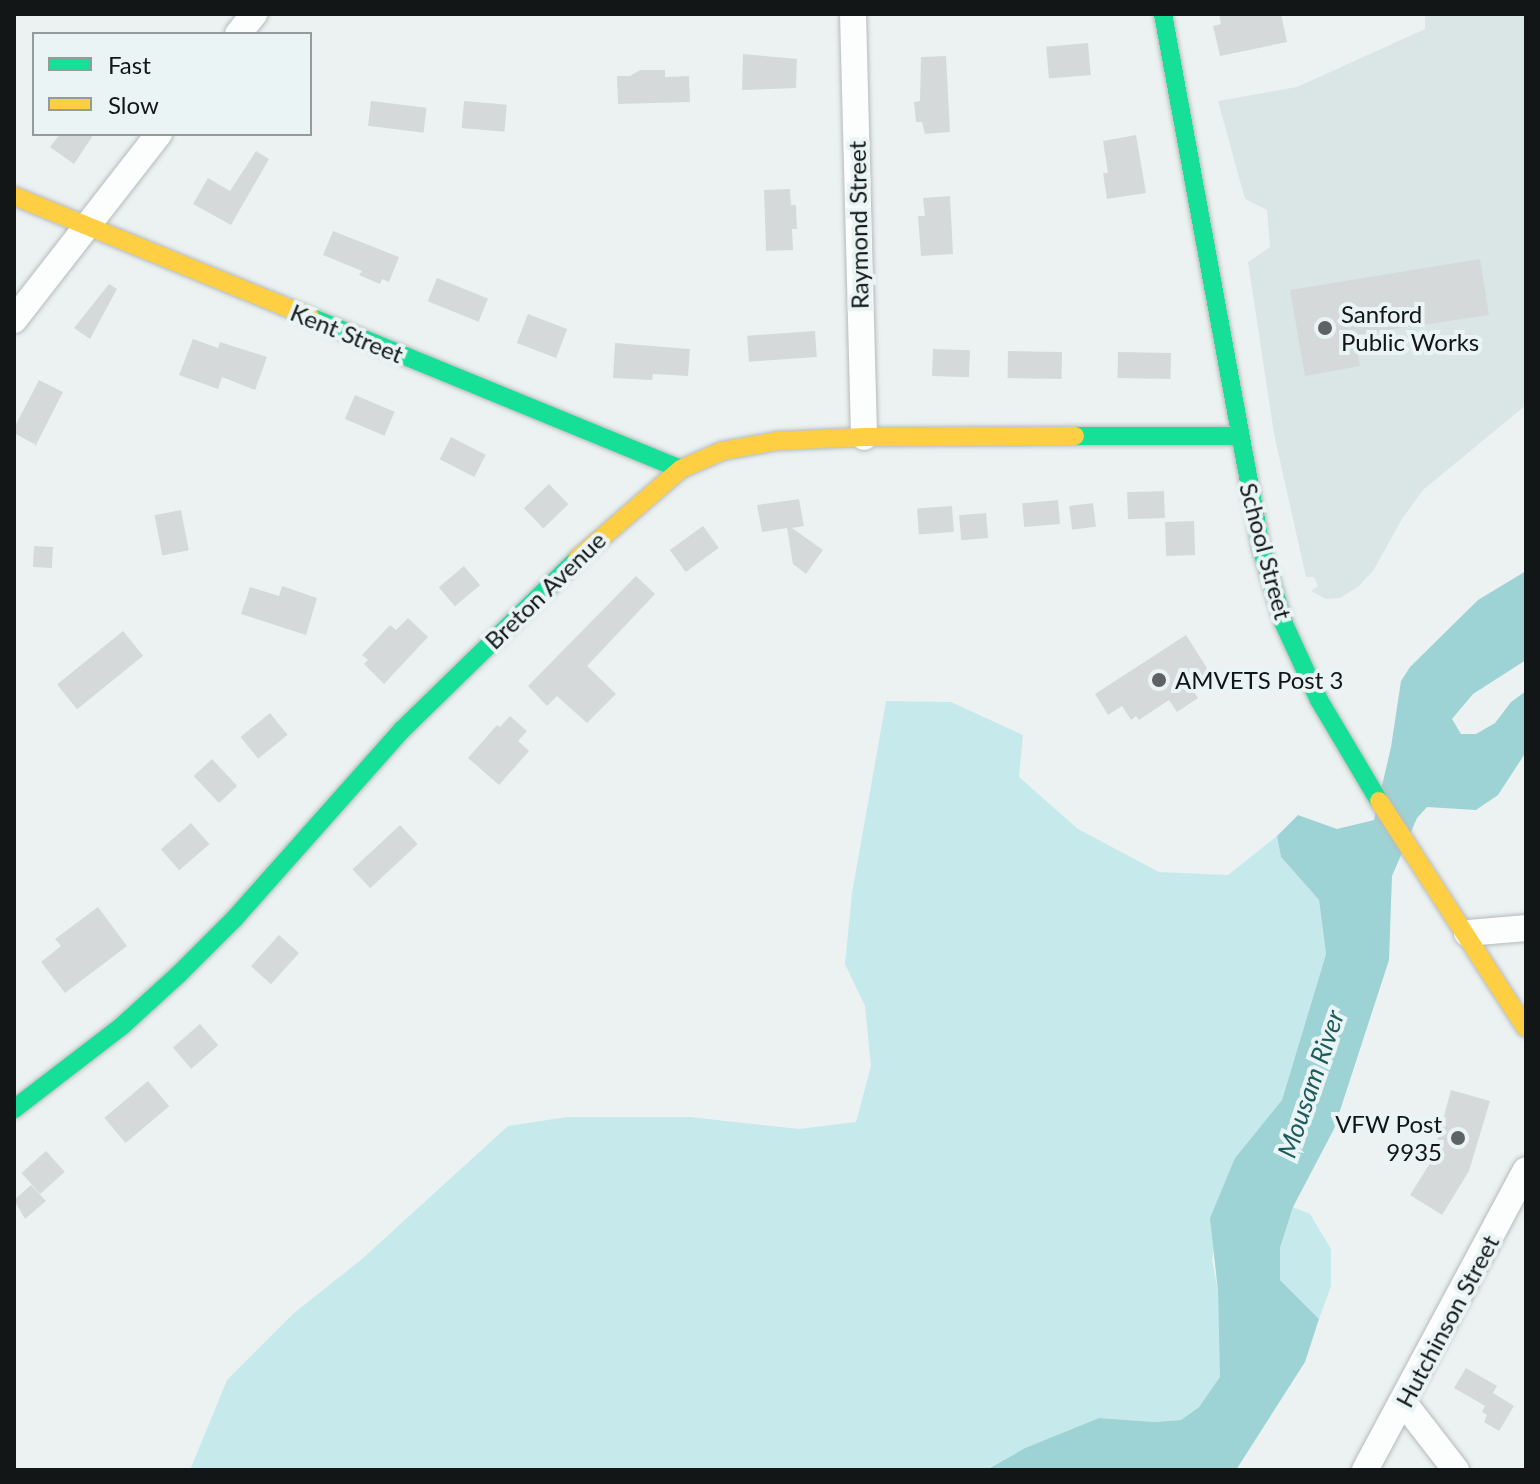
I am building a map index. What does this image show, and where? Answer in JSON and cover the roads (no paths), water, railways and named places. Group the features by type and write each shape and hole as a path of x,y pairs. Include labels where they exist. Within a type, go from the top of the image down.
{"street":[{"path":"240,32 254,14"},
{"name":"Raymond Street","path":"853,14 864,437"},
{"name":"School Street","path":"1163,14 1238,436 1261,547 1284,624 1319,700 1376,796 1526,1028"},
{"path":"14,320 157,136"},
{"name":"Kent Street","path":"14,196 681,469"},
{"name":"Breton Avenue","path":"14,1109 122,1026 179,974 235,918 402,730 608,529 681,469 722,451 777,441 864,437 1238,436"},
{"path":"1467,933 1526,928"},
{"name":"Hutchinson Street","path":"1365,1470 1404,1403 1526,1170"},
{"path":"1404,1403 1456,1470"}],"water":[{"name":"Mousam River","path":"1526,571 1526,660 1473,694 1452,719 1461,734 1476,734 1495,723 1511,702 1526,691 1526,752 1498,795 1476,810 1427,807 1417,818 1392,876 1389,960 1334,1129 1293,1207 1280,1248 1280,1280 1319,1319 1305,1362 1236,1470 986,1470 1025,1448 1099,1418 1155,1422 1181,1420 1199,1407 1220,1377 1218,1291 1210,1218 1235,1158 1282,1100 1326,954 1319,900 1281,857 1277,836 1298,815 1337,829 1374,820 1391,747 1401,681 1410,667 1478,600"}],"place":[{"name":"Sanford Public Works","path":"1325,328"},
{"name":"AMVETS Post 3","path":"1159,680"},
{"name":"VFW Post 9935","path":"1458,1138"}]}
